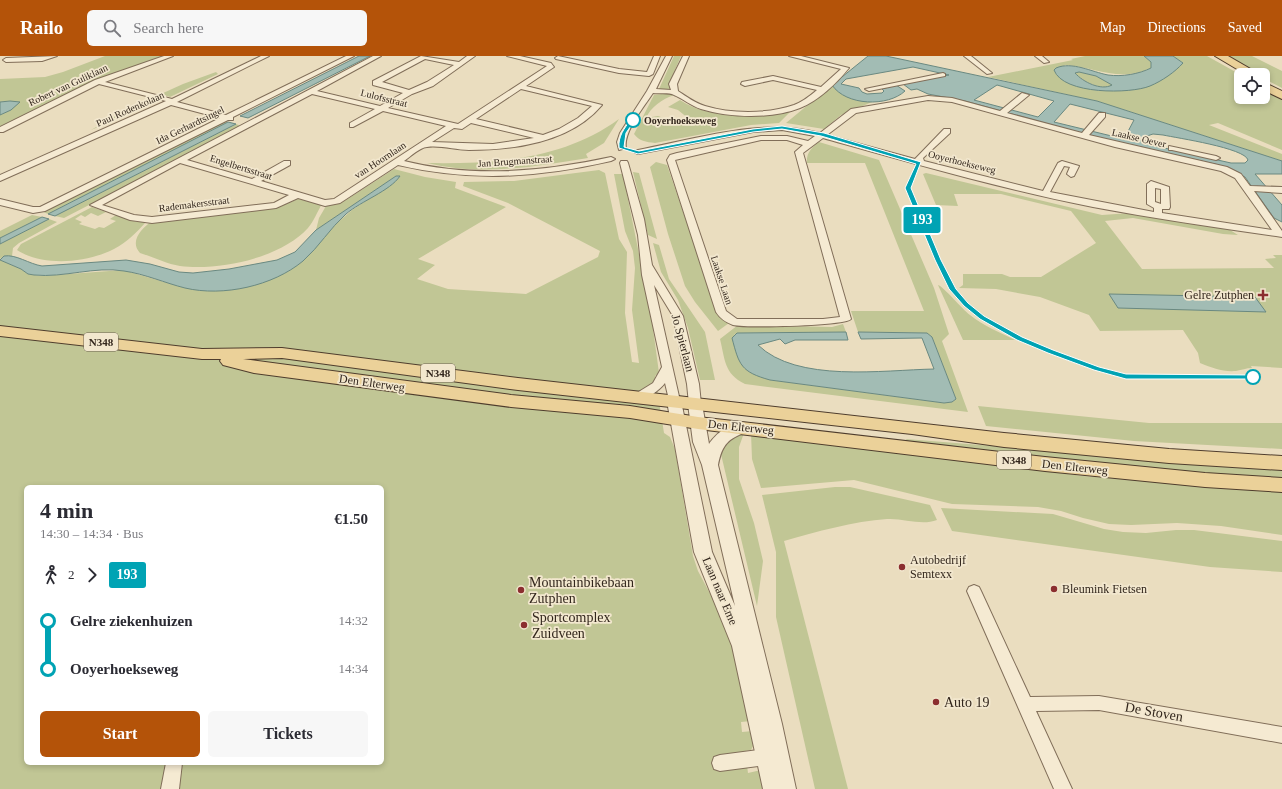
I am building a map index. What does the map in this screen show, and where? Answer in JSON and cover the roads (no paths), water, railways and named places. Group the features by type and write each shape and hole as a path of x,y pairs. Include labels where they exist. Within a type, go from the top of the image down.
{"main road":[{"path":"1209,56 1234,70"},
{"path":"1220,56 1242,68"},
{"path":"1270,83 1282,90"},
{"path":"1270,90 1282,96"},
{"name":"Den Elterweg","path":"0,331 202,354 282,354 518,384 638,396 695,404 1083,449 1282,463"},
{"name":"Den Elterweg","path":"202,354 254,367 511,401 630,412 698,423 1045,464 1204,480 1282,485"}],"street":[{"path":"0,65 3,60 42,59 54,56"},
{"name":"Robert van Guliklaan","path":"0,130 98,82 170,56"},
{"name":"Paul Rodenkolaan","path":"0,178 171,102 266,56"},
{"path":"338,56 349,57"},
{"path":"179,160 247,122 254,120 378,56"},
{"path":"353,125 409,92 430,84 449,73 459,64 472,56"},
{"path":"510,56 549,64"},
{"name":"van Hoornlaan","path":"297,195 325,203 337,201 453,125 459,127 470,120 551,67 549,64 560,57 619,71 649,74 657,56"},
{"path":"622,148 621,142 624,133 651,91 669,56"},
{"path":"675,92 673,84 686,56"},
{"path":"651,91 675,92 703,108 717,111 751,113 781,110 802,104 846,68 792,56"},
{"path":"967,56 988,73"},
{"path":"1038,56 1046,62"},
{"name":"Ida Gerhardtsingel","path":"0,202 36,210 229,118 349,57"},
{"path":"409,92 376,83 421,58 428,57 459,64"},
{"path":"869,89 943,75"},
{"path":"745,84 773,78 821,89"},
{"path":"98,82 247,122"},
{"name":"Laakse Oever","path":"898,84 920,98"},
{"path":"424,144 455,148 505,146 563,131 579,122 598,105 520,87"},
{"name":"Lulofsstraat","path":"310,91 453,125"},
{"path":"1001,114 1025,95"},
{"name":"Laakse Oever","path":"822,134 854,111 920,98 952,100 1083,136 1192,157 1216,158"},
{"name":"Laakse Oever","path":"1083,136 1102,115"},
{"name":"van Hoornlaan","path":"470,120 542,137"},
{"name":"Ooyerhoekseweg","path":"638,152 714,137 774,128 806,131 822,134 920,163 1045,194 1158,216 1234,228 1280,233"},
{"path":"920,163 919,158 947,131"},
{"name":"Laakse Laan","path":"809,144 784,137 761,138 673,156 670,160 721,312 734,322 816,322 846,320 802,166 800,152 822,134"},
{"path":"622,148 632,149 638,152 640,155 635,160 624,162 610,159 609,154 622,148"},
{"name":"Laakse Oever","path":"1172,148 1232,173 1247,188 1280,233"},
{"name":"Jan Brugmanstraat","path":"397,162 431,170 459,174 496,175 575,167 610,159"},
{"name":"Engelbertsstraat","path":"179,160 297,195"},
{"name":"Rademakersstraat","path":"179,160 94,205 133,218 152,220 276,205 297,195"},
{"name":"Jo Spierlaan","path":"624,162 648,266 678,316 693,384 695,404"},
{"path":"253,182 287,163"},
{"path":"1045,194 1062,164 1075,166 1071,174"},
{"path":"1247,188 1282,190"},
{"path":"1158,206 1158,216"},
{"name":"Jo Spierlaan","path":"648,266 647,275 668,367 674,401"},
{"name":"Jo Spierlaan","path":"638,396 655,388 663,380 668,367"},
{"name":"Laan naar Eme","path":"674,401 703,552 742,646 772,756 785,789"},
{"name":"Laan naar Eme","path":"695,404 701,442 710,465 770,716 774,789"},
{"name":"Laan naar Eme","path":"710,465 714,445 721,438 742,428"},
{"path":"974,591 1064,789"},
{"name":"De Stoven","path":"1025,704 1099,703 1282,734"},
{"path":"720,763 772,756"},
{"path":"170,789 174,765"}],"water":[{"path":"359,56 370,56 248,118 240,116"},
{"path":"868,56 886,56 1097,101 1282,161 1282,174 1255,174 1282,205 1282,222 1274,218 1245,177 1219,165 1092,136 965,101 928,94 917,89 911,90 903,84 949,75 913,67 846,79 841,84 859,88 862,92 867,94 882,93 884,91 882,89 896,85 905,91 898,96 878,102 867,102 847,97 838,92 832,85","holes":["997,85 1054,101 1038,117 974,100","1070,104 1134,120 1124,139 1054,122","1153,134 1163,135 1210,144 1235,151 1248,160 1245,163 1231,163 1151,145 1144,140 1144,137"]},
{"path":"1144,56 1173,56 1183,63 1164,79 1155,84 1141,89 1114,91 1083,88 1070,84 1060,78 1054,70 1062,66 1075,66 1113,76 1141,72 1151,68 1151,62","holes":["1079,72 1096,76 1112,85 1108,87 1092,85 1075,73"]},
{"path":"0,102 20,102 11,110 0,115"},
{"path":"228,122 236,124 55,216 48,214"},
{"path":"396,176 400,176 382,191 346,214 314,250 291,270 262,283 247,287 231,290 200,290 185,288 140,274 113,270 57,275 34,275 28,274 21,269 0,260 4,256 13,256 42,266 126,260 150,264 179,272 193,273 229,269 277,260 295,252 316,230"},
{"path":"42,217 49,219 0,244 0,238"},
{"path":"1109,294 1255,297 1266,312 1118,308"},
{"path":"846,332 848,340 795,340 785,344 780,339 758,345 775,357 795,365 817,370 866,372 934,369 922,338 861,339 858,332 927,333 932,337 956,399 952,402 944,403 770,380 753,374 743,366 739,361 732,338 737,333"}],"place":[{"name":"Ooyerhoekseweg","path":"633,120"},
{"name":"Gelre Zutphen","path":"1263,295"},
{"name":"Autobedrijf Semtexx","path":"902,567"},
{"name":"Bleumink Fietsen","path":"1054,589"},
{"name":"Mountainbikebaan Zutphen","path":"521,590"},
{"name":"Sportcomplex Zuidveen","path":"524,625"},
{"name":"Auto 19","path":"936,702"}]}
